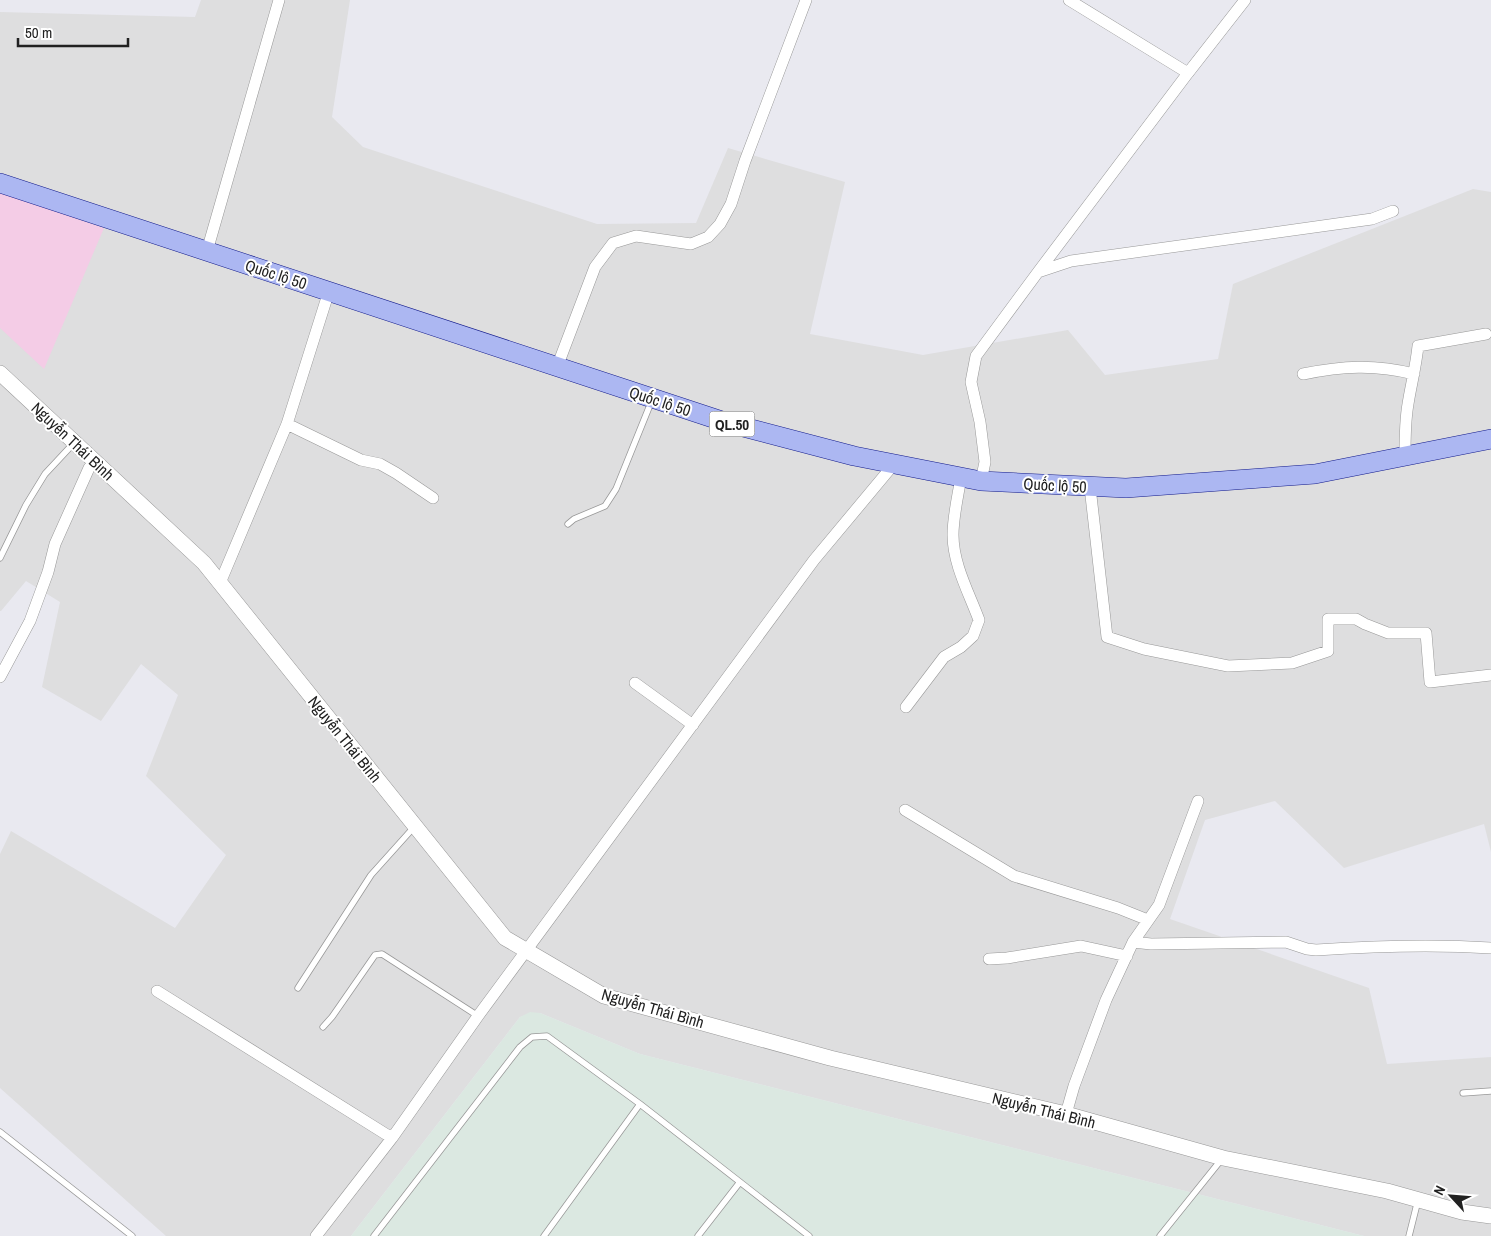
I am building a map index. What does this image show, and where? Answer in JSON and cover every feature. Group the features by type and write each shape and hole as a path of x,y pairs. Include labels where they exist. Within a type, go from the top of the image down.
{"main road":[{"name":"Quốc lộ 50","path":"0,183 728,423 854,456 981,481 1126,488 1315,474 1491,439"}],"street":[{"path":"207,251 279,0"},
{"path":"557,366 595,267 613,243 636,236 691,244 708,237 720,224 731,204 745,161 806,0"},
{"path":"1069,0 1188,74"},
{"path":"981,481 985,462 980,422 971,382 976,356 1245,0"},
{"path":"1038,272 1071,260 1372,219 1393,211"},
{"path":"220,583 287,424 329,291"},
{"path":"1405,456 1408,405 1418,346 1486,334"},
{"path":"1303,374 1344,367 1377,367 1414,374"},
{"name":"Nguyễn Thái Bình","path":"0,373 204,563 505,938 604,996 830,1058 1066,1114 1223,1158 1387,1191 1462,1212 1491,1216"},
{"path":"287,424 361,460 380,464 433,498"},
{"path":"0,677 30,621 56,544 89,468 96,462"},
{"path":"316,1236 392,1138 478,1016 814,560 894,464"},
{"path":"906,706 944,657 961,647 973,636 979,620 958,564 953,536 960,477"},
{"path":"1090,486 1107,636 1144,649 1228,666 1292,663 1328,651 1328,619 1356,619 1388,634 1426,633 1430,682 1491,675"},
{"path":"635,682 693,725"},
{"path":"1066,1114 1074,1086 1106,1000 1133,942 1159,905 1198,801"},
{"path":"905,810 1014,876 1118,908 1148,920"},
{"path":"1133,942 1150,944 1286,942 1316,950 1383,946 1491,948"},
{"path":"989,959 1007,958 1081,946 1127,956"},
{"path":"157,991 392,1138"}],"lane":[{"path":"568,524 574,519 605,506 616,489 653,398"},
{"path":"0,558 26,505 44,474 74,442"},
{"path":"298,988 371,875 415,826"},
{"path":"323,1027 375,955 379,954 382,954 478,1016"},
{"path":"374,1236 520,1047 532,1037 547,1036 640,1104 809,1236"},
{"path":"1464,1093 1491,1091"},
{"path":"544,1236 640,1104"},
{"path":"0,1132 132,1236"},
{"path":"1160,1236 1223,1158"},
{"path":"698,1236 740,1182"},
{"path":"1408,1236 1418,1200"}],"shaded area":[{"path":"201,0 350,0 332,117 363,147 597,224 696,223 728,148 845,182 810,334 923,355 1068,330 1105,375 1218,359 1233,284 1473,189 1491,192 1491,852 1484,824 1344,868 1275,801 1205,820 1170,919 1369,988 1387,1064 1491,1057 1491,1236 1364,1236 640,1054 540,1013 520,1017 351,1236 166,1236 0,1088 0,854 11,831 175,928 226,855 146,776 178,695 141,664 101,721 42,687 60,602 26,581 0,611 0,12 195,17"},
{"path":"0,192 104,228 44,369 0,328"},
{"path":"530,1012 540,1013 640,1054 1364,1236 351,1236 520,1017"}]}
